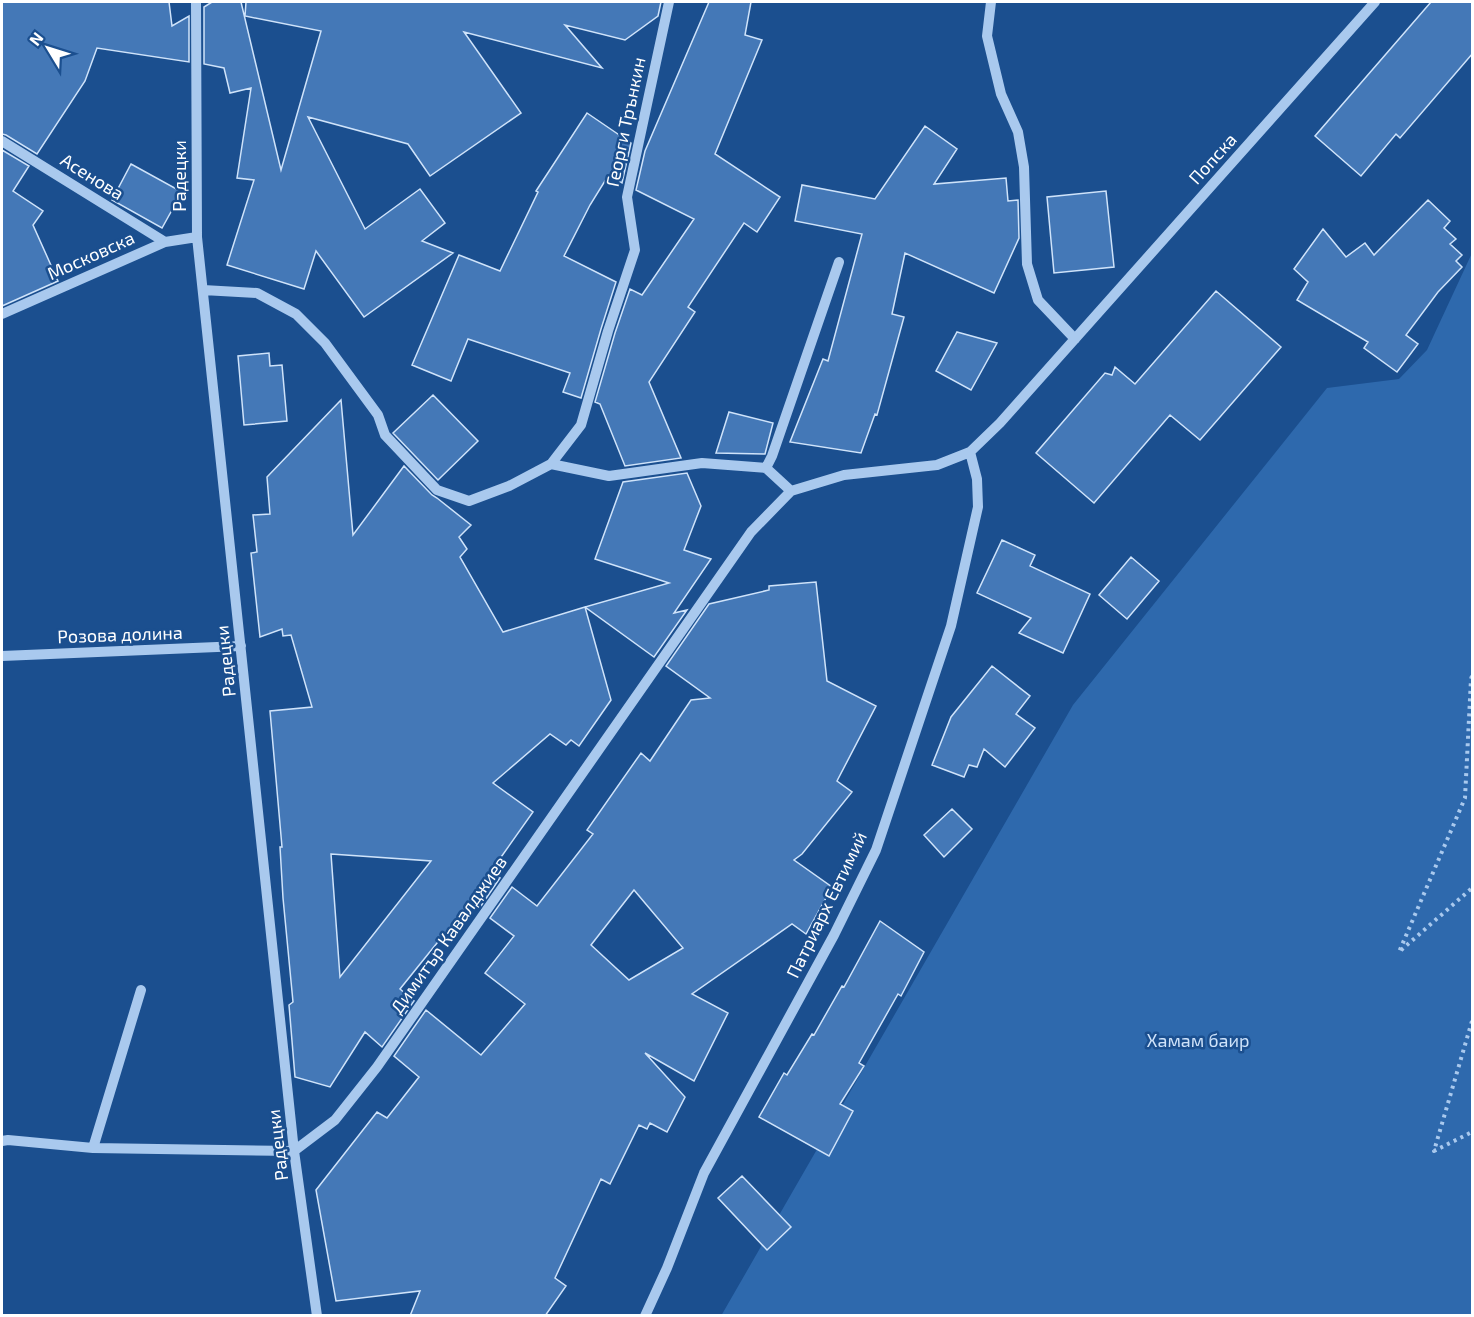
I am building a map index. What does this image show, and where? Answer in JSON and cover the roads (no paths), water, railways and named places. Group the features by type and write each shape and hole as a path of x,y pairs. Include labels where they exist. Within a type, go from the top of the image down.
{"street":[{"name":"Радецки","path":"196,2 197,237 294,1151 317,1316"},
{"name":"Георги Трънкин","path":"551,464 581,425 608,331 635,250 627,197 669,2"},
{"path":"991,2 987,36 1001,94 1018,132 1024,167 1027,264 1038,300 1075,339"},
{"name":"Попска","path":"970,452 1000,423 1375,2"},
{"name":"Асенова","path":"2,141 165,242"},
{"name":"Московска","path":"2,314 165,242 197,237"},
{"path":"766,468 839,262"},
{"path":"202,290 257,293 296,314 325,343 339,361 378,415 385,435 437,490 469,501 508,486 551,464 609,476 702,463 766,468 791,491 844,475 937,465 970,452"},
{"name":"Патриарх Евтимий","path":"645,1316 667,1268 704,1173 834,935 876,850 951,626 978,507 977,479 970,452"},
{"name":"Димитър Кавалджиев","path":"294,1151 335,1120 377,1066 750,532 791,491"},
{"name":"Розова долина","path":"2,656 240,646"},
{"path":"93,1148 141,990"},
{"path":"2,1141 93,1148 294,1151"}],"park label":[{"name":"Хамам баир","path":"1198,1041"}]}
